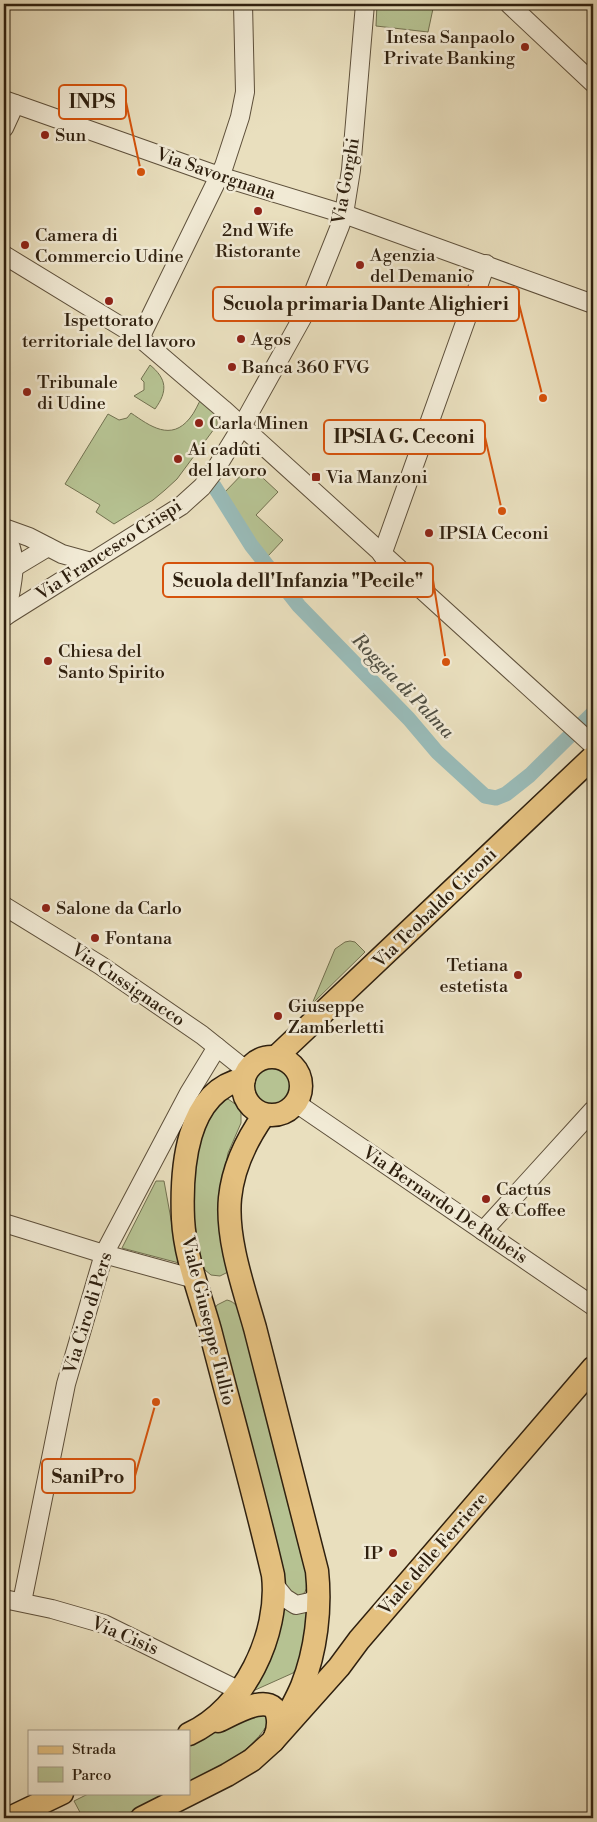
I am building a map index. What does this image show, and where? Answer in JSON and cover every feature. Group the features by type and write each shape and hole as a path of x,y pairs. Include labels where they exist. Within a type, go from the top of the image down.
{"main road":[{"name":"Via Teobaldo Ciconi","path":"276,1057 590,747"},
{"path":"276,1057 289,1062 300,1077 302,1088 292,1108 282,1114 264,1115 255,1110 246,1100 243,1088 245,1075 259,1060 276,1057"},
{"name":"Viale Giuseppe Tullio","path":"240,1691 256,1663 266,1635 272,1611 274,1583 195,1279 183,1221 185,1178 192,1131 203,1107 216,1092 245,1075"},
{"path":"264,1115 253,1130 235,1173 230,1198 230,1219 240,1272 317,1571 318,1596"},
{"name":"Viale delle Ferriere","path":"190,1794 242,1767 273,1741 339,1667 359,1640 593,1368"},
{"name":"Viale delle Ferriere","path":"273,1741 288,1715 305,1678 314,1645 318,1596"},
{"path":"191,1733 214,1718 240,1691"},
{"path":"191,1733 257,1704 268,1704 276,1712 278,1722 273,1741"},
{"path":"10,1818 60,1794"},
{"name":"Viale delle Ferriere","path":"142,1818 189,1794"}],"street":[{"path":"140,338 224,166 240,117 245,92 243,4"},
{"name":"Via Gorghi","path":"242,426 306,311 344,214 351,170 365,4"},
{"path":"509,4 593,83"},
{"path":"4,128 10,102"},
{"name":"Via Savorgnana","path":"10,102 219,176 344,214 593,304"},
{"path":"4,255 140,338 242,426 567,721 590,747"},
{"path":"382,555 486,264"},
{"name":"Via Francesco Crispi","path":"5,617 163,518 193,496 215,470 242,426"},
{"path":"4,528 29,537 62,554 92,562"},
{"path":"4,535 10,545 14,563"},
{"path":"5,617 14,563 18,550 29,537"},
{"path":"14,563 48,547"},
{"name":"Via Cussignacco","path":"4,906 100,965 217,1047 245,1075"},
{"name":"Via Ciro di Pers","path":"22,1602 66,1384 104,1254 189,1092 217,1047"},
{"name":"Via Bernardo De Rubeis","path":"296,1103 593,1306"},
{"path":"483,1231 593,1110"},
{"path":"4,1222 104,1254 195,1279"},
{"name":"Viale Giuseppe Tullio","path":"274,1583 279,1592 296,1605 310,1602 318,1596"},
{"name":"Via Cisis","path":"4,1598 104,1624 240,1691"}],"green space":[{"path":"377,4 434,4 428,32 376,26"},
{"path":"150,365 160,375 164,386 164,391 155,409 134,396 144,390 144,382 141,379"},
{"path":"202,397 217,416 217,425 177,479 153,500 114,524 96,512 100,505 65,484 108,414 119,420 127,418 131,413 153,427 168,430 175,429 183,425 190,418"},
{"path":"250,466 278,492 256,515 283,540 268,556 242,524 223,494"},
{"path":"350,941 355,942 365,952 312,1004 335,949"},
{"path":"271,1067 285,1072 290,1086 285,1100 271,1105 257,1100 252,1086 257,1072"},
{"path":"222,1099 228,1099 238,1106 241,1113 241,1123 228,1153 224,1173 228,1272 220,1276 211,1275 205,1270 201,1262 197,1248 190,1191 205,1117"},
{"path":"156,1181 164,1181 179,1263 122,1248"},
{"path":"227,1300 239,1308 243,1316 306,1571 307,1586 305,1591 301,1595 294,1597 284,1587 214,1310 217,1305"},
{"path":"282,1602 311,1613 299,1665 293,1673 244,1695"},
{"path":"257,1710 270,1720 255,1741 245,1750 190,1782 190,1744"},
{"path":"88,1794 166,1794 119,1818 83,1818 74,1801"}],"waterway":[{"name":"Roggia di Palma","path":"214,486 251,545 299,606 409,719 437,752 485,796 496,798 506,794 530,775 593,713"}],"place":[{"name":"Intesa Sanpaolo Private Banking","path":"525,47"},
{"name":"Sun","path":"45,135"},
{"name":"INPS","path":"141,172"},
{"name":"2nd Wife Ristorante","path":"258,211"},
{"name":"Camera di Commercio Udine","path":"25,245"},
{"name":"Agenzia del Demanio","path":"360,265"},
{"name":"Ispettorato territoriale del lavoro","path":"109,301"},
{"name":"Agos","path":"241,339"},
{"name":"Banca 360 FVG","path":"232,367"},
{"name":"Tribunale di Udine","path":"27,392"},
{"name":"Scuola primaria Dante Alighieri","path":"543,398"},
{"name":"Carla Minen","path":"199,423"},
{"name":"Ai caduti del lavoro","path":"178,459"},
{"name":"Via Manzoni","path":"316,477"},
{"name":"IPSIA G. Ceconi","path":"502,511"},
{"name":"IPSIA Ceconi","path":"429,533"},
{"name":"Chiesa del Santo Spirito","path":"48,661"},
{"name":"Scuola dell'Infanzia \"Pecile\"","path":"446,662"},
{"name":"Salone da Carlo","path":"46,908"},
{"name":"Fontana","path":"95,938"},
{"name":"Tetiana estetista","path":"518,975"},
{"name":"Giuseppe Zamberletti","path":"278,1016"},
{"name":"Cactus & Coffee","path":"486,1199"},
{"name":"SaniPro","path":"156,1402"},
{"name":"IP","path":"393,1553"}]}
